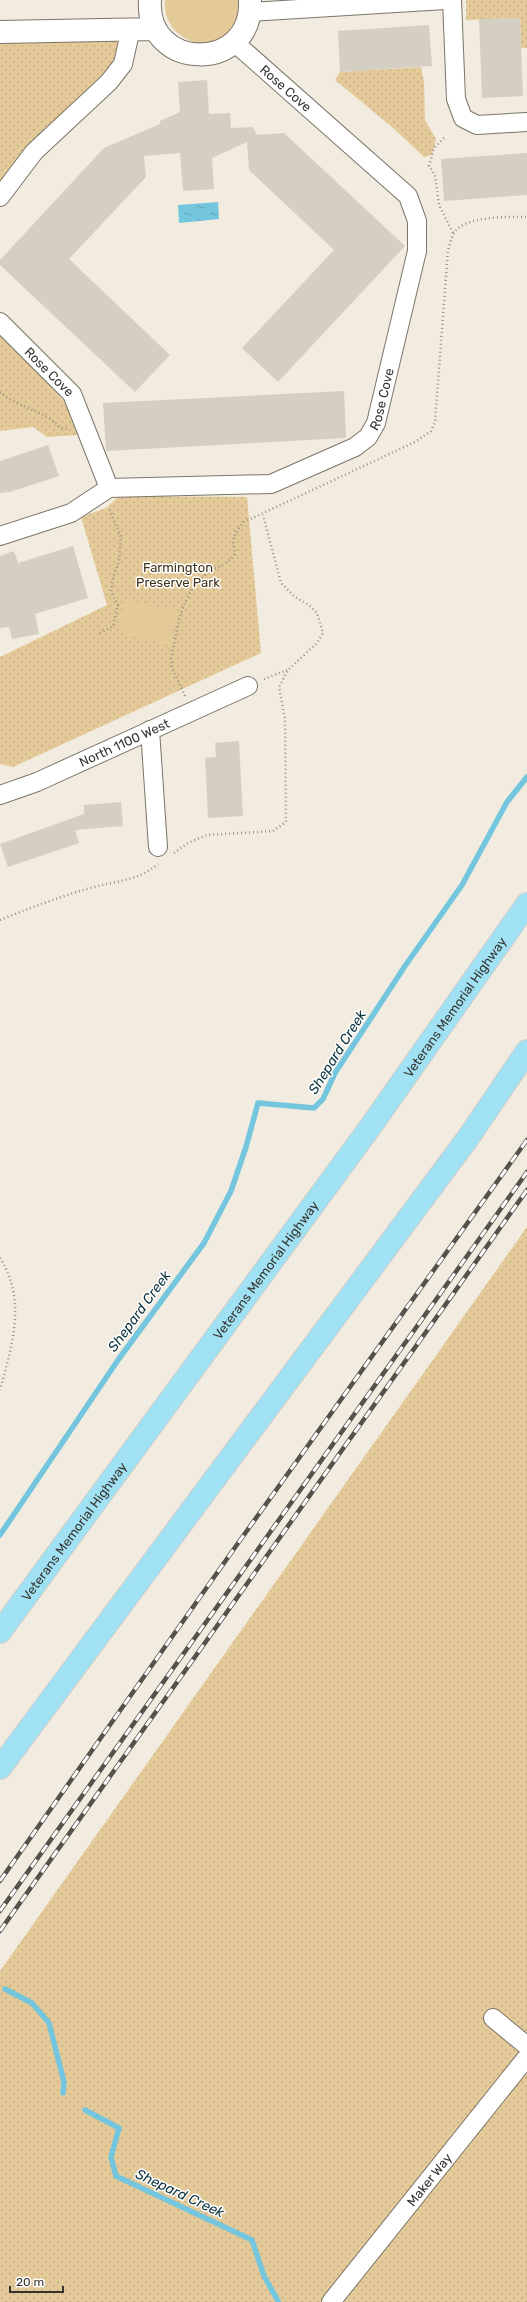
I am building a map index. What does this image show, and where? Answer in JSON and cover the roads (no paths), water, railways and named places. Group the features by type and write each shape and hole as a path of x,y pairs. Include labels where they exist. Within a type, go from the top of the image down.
{"highway":[{"name":"Veterans Memorial Highway","path":"0,1632 371,1126 527,904"},
{"path":"0,1768 468,1138 527,1051"}],"street":[{"path":"150,0 149,11 155,28 170,46 192,55 207,55 222,51 234,42 245,28 250,6 445,0"},
{"path":"452,0 456,99 463,118 477,125 527,122"},
{"path":"0,197 34,152 109,82 123,64 131,28"},
{"path":"0,32 155,28"},
{"name":"Rose Cove","path":"0,322 72,394 109,488 271,484 355,447 368,437 376,423 417,251 417,221 408,196 234,42"},
{"path":"0,536 71,513 109,488"},
{"name":"North 1100 West","path":"0,795 37,782 248,686"},
{"path":"150,730 164,854"},
{"path":"493,2018 527,2046"},
{"name":"Maker Way","path":"331,2302 527,2057"}],"water":[{"path":"218,202 219,219 179,223 178,205"}],"waterway":[{"name":"Shepard Creek","path":"0,1535 118,1360 204,1243 231,1191 246,1147 258,1103 314,1108 323,1099 335,1073 405,966 462,885 507,802 527,777"},
{"name":"Shepard Creek","path":"5,1989 32,2003 49,2023 64,2082 63,2093"},
{"name":"Shepard Creek","path":"85,2110 119,2128 111,2157 116,2176 252,2240 264,2276 278,2301"}],"railway":[{"path":"0,1881 236,1546 527,1140"},
{"path":"0,1911 527,1172"},
{"path":"0,1931 527,1190"}],"park label":[{"name":"Farmington Preserve Park","path":"178,574"}]}
